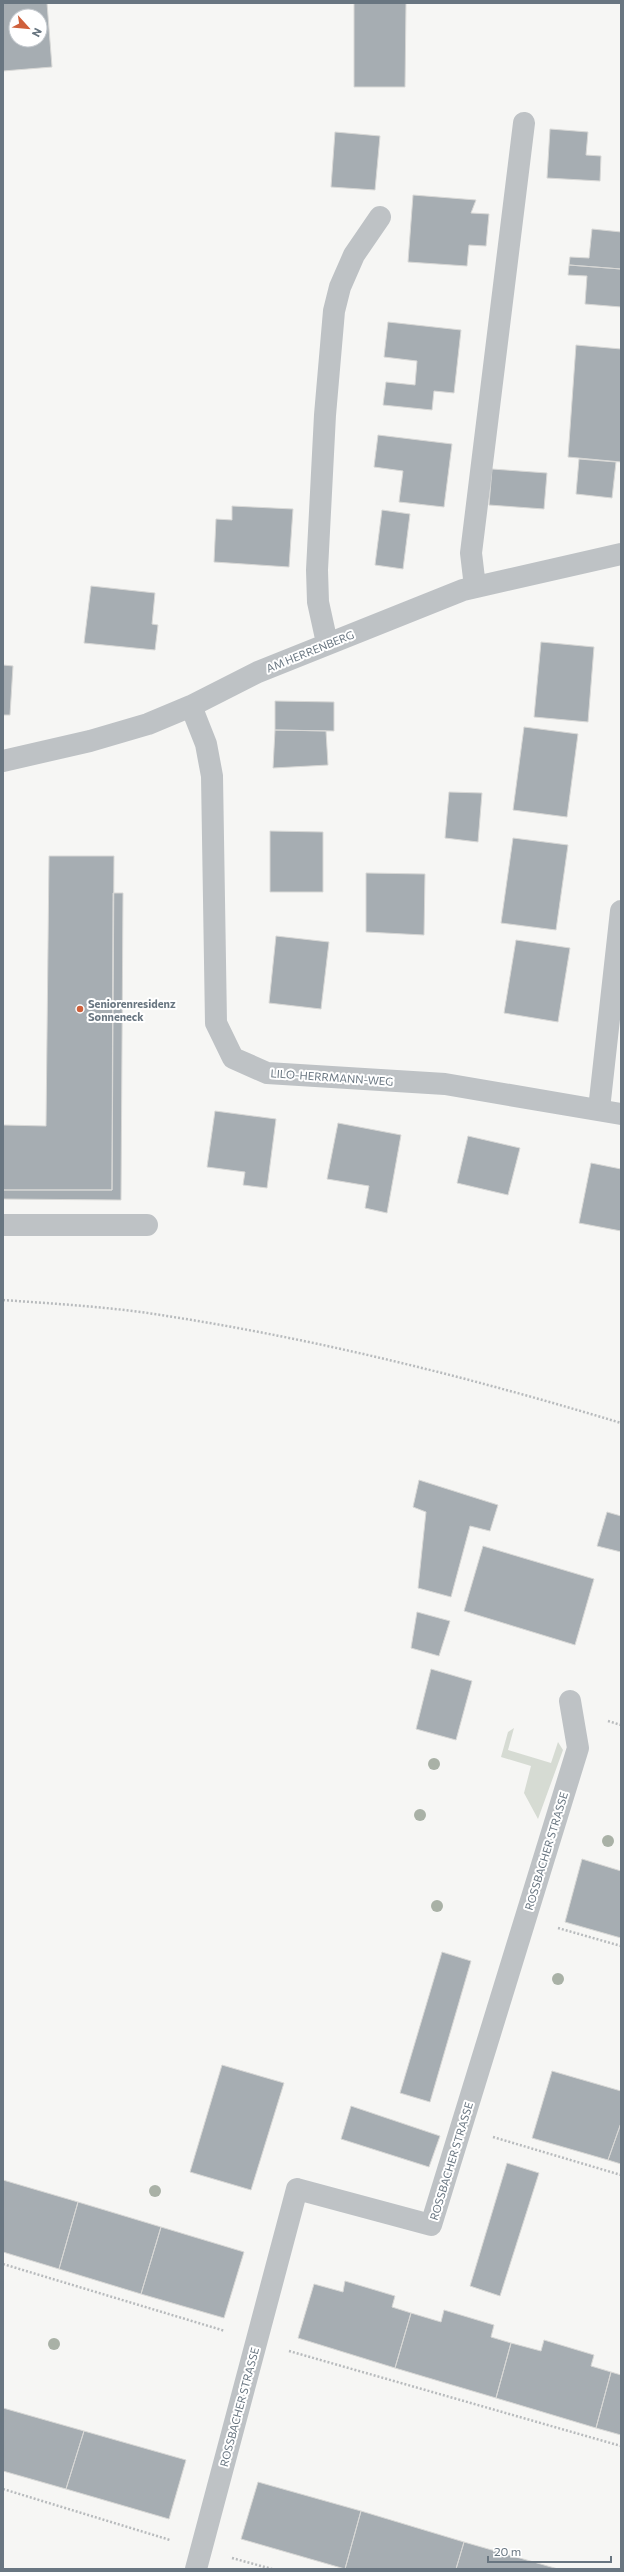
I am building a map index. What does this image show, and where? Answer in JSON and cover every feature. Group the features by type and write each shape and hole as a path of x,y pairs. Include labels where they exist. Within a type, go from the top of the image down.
{"street":[{"path":"475,587 471,553 524,123"},
{"path":"327,643 318,602 317,570 325,415 334,311 340,287 354,254 380,217"},
{"name":"AM HERRENBERG","path":"3,762 97,739 148,724 191,706 258,672 327,643 475,587 621,554"},
{"name":"LILO-HERRMANN-WEG","path":"191,706 206,744 212,776 216,1023 233,1058 267,1072 445,1084 599,1109 621,1114"},
{"path":"599,1109 621,911"},
{"path":"3,1225 147,1225"},
{"name":"ROSSBACHER STRASSE","path":"198,2559 297,2189 431,2225 524,1919 578,1748 570,1701"}],"path":[{"path":"3,1300 166,1316 337,1347 432,1370 621,1423"},
{"path":"524,1919 621,1946"},
{"path":"462,2127 621,2175"},
{"path":"3,2264 256,2341 621,2446"},
{"path":"3,2489 198,2559 272,2569"}],"shaded area":[{"path":"514,1728 508,1750 551,1763 558,1742 563,1750 538,1819 524,1793 531,1766 501,1757 508,1732"}],"building":[{"path":"3,3 47,3 47,8 8,8 8,48 48,48 48,16 52,67 3,71"},
{"path":"354,3 406,3 405,87 354,87"},
{"path":"550,129 588,132 586,155 601,156 600,181 547,178"},
{"path":"335,132 380,136 375,190 331,187"},
{"path":"413,195 476,200 471,213 489,214 486,246 469,245 467,266 408,262"},
{"path":"592,229 621,232 621,269 569,265 570,257 589,258"},
{"path":"569,265 621,269 621,307 585,304 587,276 568,275"},
{"path":"388,322 461,330 454,393 434,391 432,410 383,405 386,382 415,385 417,361 384,357"},
{"path":"576,345 621,349 621,462 568,457"},
{"path":"378,435 452,444 444,507 399,502 403,471 374,467"},
{"path":"579,459 616,462 612,498 576,494"},
{"path":"492,469 547,473 544,509 489,505"},
{"path":"232,506 293,509 289,567 214,562 216,519 232,520"},
{"path":"382,510 410,514 403,569 375,565"},
{"path":"91,586 155,593 152,624 158,625 155,650 84,643"},
{"path":"541,642 594,647 588,722 534,717"},
{"path":"3,665 13,666 10,715 3,715"},
{"path":"275,701 334,702 334,731 275,730"},
{"path":"524,727 578,734 567,817 513,810"},
{"path":"275,730 326,731 328,765 273,768"},
{"path":"449,792 482,793 478,842 445,838"},
{"path":"270,831 323,832 323,892 270,892"},
{"path":"513,838 568,845 556,930 501,923"},
{"name":"Seniorenresidenz Sonneneck","path":"49,856 114,856 112,1190 3,1190 3,1125 46,1126"},
{"path":"366,873 425,874 424,935 366,932"},
{"path":"113,893 123,893 121,1200 3,1199 3,1190 112,1190"},
{"path":"276,936 329,942 321,1009 269,1003"},
{"path":"516,940 570,948 558,1022 504,1013"},
{"path":"215,1111 276,1119 267,1188 243,1185 245,1172 207,1167"},
{"path":"338,1123 401,1135 387,1213 365,1208 369,1186 327,1179"},
{"path":"468,1136 520,1148 508,1195 457,1183"},
{"path":"591,1163 621,1169 621,1231 579,1223"},
{"path":"419,1480 498,1505 490,1531 470,1526 451,1597 418,1588 426,1512 413,1507"},
{"path":"607,1512 621,1516 621,1552 597,1546"},
{"path":"483,1546 594,1579 575,1645 464,1611"},
{"path":"417,1612 450,1621 439,1656 411,1648"},
{"path":"431,1669 472,1681 456,1740 416,1729"},
{"path":"582,1859 621,1871 621,1938 565,1922"},
{"path":"442,1952 471,1961 430,2102 400,2093"},
{"path":"222,2065 284,2083 251,2190 190,2172"},
{"path":"552,2071 621,2091 621,2123 608,2160 532,2138"},
{"path":"351,2106 440,2136 429,2167 341,2139"},
{"path":"621,2123 621,2164 608,2160"},
{"path":"507,2163 539,2173 500,2296 470,2286"},
{"path":"3,2180 78,2202 59,2269 3,2252"},
{"path":"78,2202 161,2227 141,2294 59,2269"},
{"path":"161,2227 244,2252 224,2318 141,2294"},
{"path":"345,2281 395,2296 392,2307 411,2313 395,2368 298,2338 314,2284 343,2292"},
{"path":"444,2310 494,2325 491,2337 511,2343 496,2398 395,2368 411,2313 441,2322"},
{"path":"544,2340 594,2355 591,2366 611,2372 596,2428 496,2398 511,2343 541,2351"},
{"path":"611,2372 621,2375 621,2435 596,2428"},
{"path":"3,2408 84,2431 66,2489 3,2471"},
{"path":"84,2431 186,2460 169,2519 66,2489"},
{"path":"258,2482 361,2511 345,2569 241,2539"},
{"path":"361,2511 464,2542 456,2569 345,2569"},
{"path":"464,2542 558,2569 456,2569"}],"place":[{"name":"Seniorenresidenz Sonneneck","path":"80,1009"}]}
